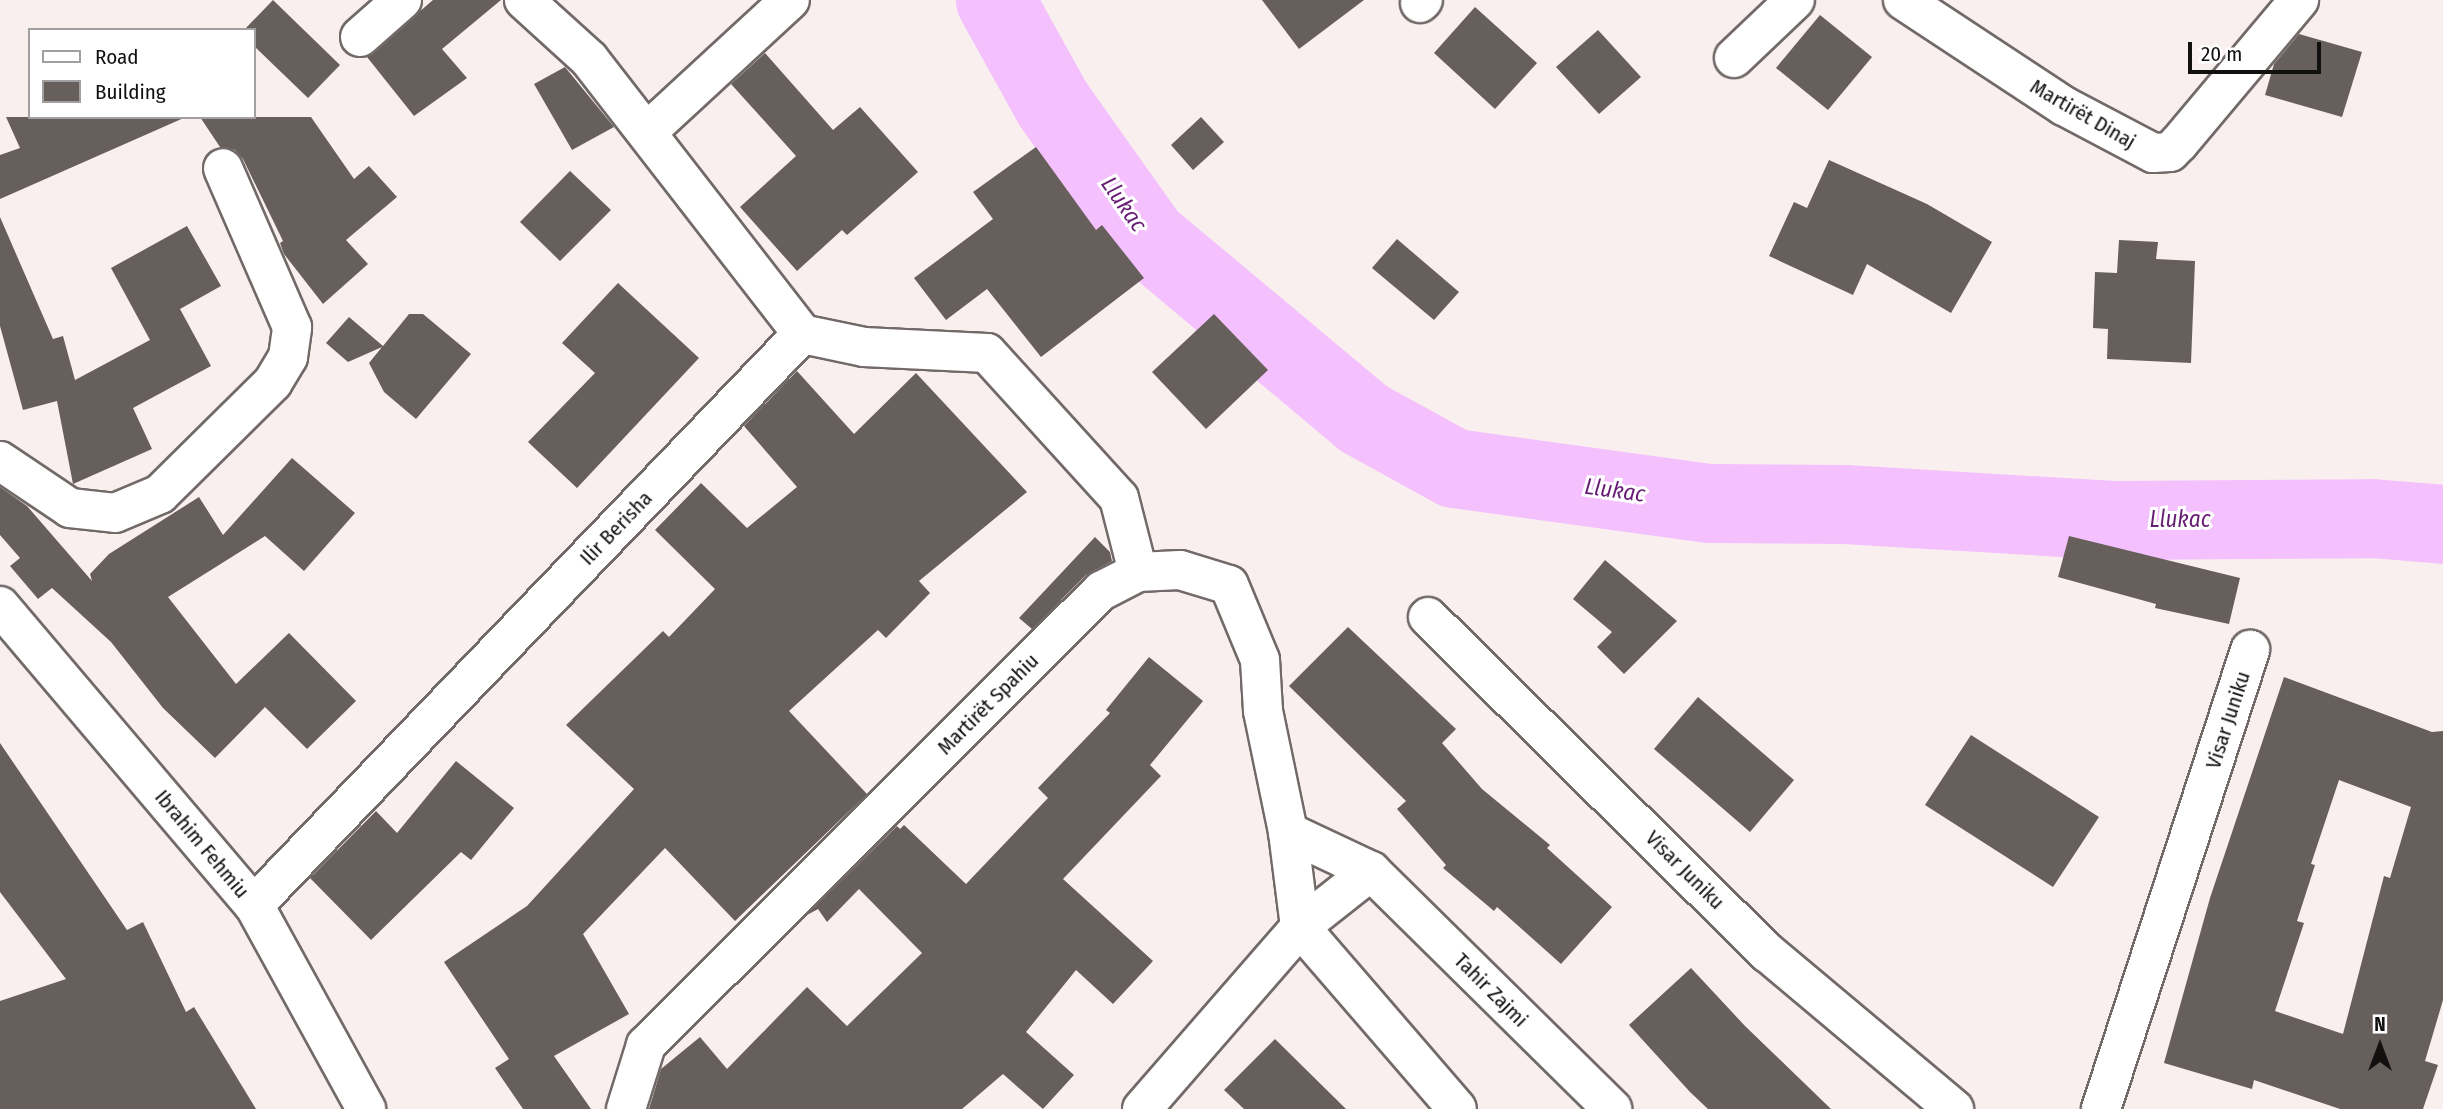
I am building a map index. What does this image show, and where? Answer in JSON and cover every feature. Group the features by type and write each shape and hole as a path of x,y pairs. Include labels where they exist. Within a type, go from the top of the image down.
{"street":[{"path":"360,37 402,0"},
{"path":"524,0 589,59 648,131 802,334 864,347 987,352 1119,498 1138,572"},
{"path":"648,131 790,0"},
{"path":"1734,58 1795,0"},
{"name":"Martirët Dinaj","path":"1903,0 2064,106 2153,153 2169,152 2179,143 2299,0"},
{"path":"0,461 70,508 115,513 160,494 273,382 288,357 292,327 223,168"},
{"name":"Ilir Berisha","path":"254,905 802,334"},
{"name":"Martirët Spahiu","path":"626,1109 646,1045 1101,591 1138,572 1180,570 1229,586 1260,660 1270,757 1288,832"},
{"name":"Ibrahim Fehmiu","path":"0,606 254,905 366,1109"},
{"name":"Visar Juniku","path":"1428,617 1768,953 1954,1109"},
{"name":"Visar Juniku","path":"2101,1109 2250,650"},
{"path":"1288,832 1300,927 1457,1109"},
{"name":"Tahir Zajmi","path":"1288,832 1371,871 1612,1109"},
{"path":"1142,1109 1300,927 1371,871"}],"building":[{"path":"273,0 340,65 308,98 256,48 256,28 246,28"},
{"path":"433,0 501,0 442,49 467,78 414,116 367,57"},
{"path":"1262,0 1364,0 1299,49"},
{"path":"1475,7 1537,63 1495,109 1434,53"},
{"path":"1820,15 1872,57 1828,110 1776,68"},
{"path":"1598,30 1641,77 1599,114 1556,67"},
{"path":"2299,34 2362,52 2342,117 2265,95 2274,64"},
{"path":"765,53 833,130 860,107 918,172 847,235 842,230 797,271 740,207 796,156 731,84"},
{"path":"565,67 614,127 572,150 534,84"},
{"path":"6,117 181,119 0,199 0,155 20,148"},
{"path":"311,117 354,179 369,166 397,197 346,240 368,264 323,304 284,254 280,243 283,241 243,159 235,150 220,147 201,119"},
{"path":"1201,117 1224,142 1193,170 1171,145"},
{"path":"1036,147 1096,230 1102,225 1144,278 1041,357 987,289 946,320 914,278 993,219 973,192"},
{"path":"1829,160 1927,204 1992,242 1951,313 1867,264 1853,295 1769,256 1794,202 1807,208"},
{"path":"570,171 611,210 560,261 520,222"},
{"path":"0,217 53,339 63,336 75,380 150,340 111,268 187,226 221,286 180,309 211,366 133,408 152,449 73,484 57,401 23,410 0,326"},
{"path":"1397,239 1459,292 1434,320 1372,268"},
{"path":"2119,240 2158,242 2156,259 2195,261 2191,363 2107,359 2108,329 2093,328 2095,272 2117,273"},
{"path":"618,283 699,358 577,488 528,442 595,373 562,343"},
{"path":"409,314 423,314 471,354 416,419 384,392 369,363 382,347 348,362 326,343 349,317 383,346"},
{"path":"1214,314 1268,370 1206,429 1152,372"},
{"path":"797,371 854,434 916,373 1027,492 919,581 930,593 886,638 878,630 789,711 867,794 735,921 665,848 583,934 629,1014 554,1056 591,1109 523,1109 495,1068 509,1059 444,962 527,906 634,789 566,725 663,631 669,637 715,589 655,530 701,483 747,528 797,487 744,426"},
{"path":"292,458 355,513 304,571 265,536 168,597 236,684 289,633 356,701 307,749 265,707 215,758 163,708 111,642 52,588 38,599 10,566 20,558 0,535 0,487 27,506 92,581 90,574 109,554 199,497 223,535"},
{"path":"2069,536 2240,578 2229,624 2155,608 2156,604 2058,577"},
{"path":"1095,537 1110,552 1112,561 1086,575 1032,629 1019,618"},
{"path":"1605,560 1677,621 1624,674 1597,647 1612,632 1573,599"},
{"path":"1348,627 1456,729 1442,743 1482,789 1550,845 1547,848 1612,907 1561,964 1497,907 1494,911 1443,868 1446,865 1397,809 1406,801 1289,686"},
{"path":"1149,657 1203,701 1150,765 1161,776 1063,879 1153,961 1113,1004 1076,970 1026,1032 1074,1075 1043,1109 1003,1074 962,1109 649,1109 661,1069 700,1037 727,1069 807,987 847,1026 922,953 859,889 827,922 818,909 807,915 897,826 900,829 904,825 966,884 1048,798 1038,788 1110,713 1106,710"},
{"path":"2284,677 2432,732 2443,731 2443,1000 2425,1061 2438,1065 2423,1109 2340,1109 2254,1080 2252,1089 2164,1063 2210,898","holes":["2339,780 2411,807 2390,878 2384,876 2343,1034 2275,1011 2304,923 2297,921 2315,865 2311,864"]},
{"path":"1698,697 1794,780 1750,832 1654,749"},
{"path":"1971,735 2099,817 2053,887 1925,805"},
{"path":"0,743 127,930 143,922 186,1012 194,1007 256,1109 0,1109 0,1001 66,979 0,892"},
{"path":"456,761 514,808 471,860 461,852 371,940 310,878 376,811 397,833"},
{"path":"1691,968 1745,1026 1831,1109 1708,1109 1690,1092 1629,1025"},
{"path":"1275,1039 1346,1109 1244,1109 1224,1090"}],"waterway":[{"name":"Llukac","path":"995,0 1052,103 1148,238 1363,418 1454,468 1710,503 1844,504 2113,520 2372,518 2443,524"}]}
